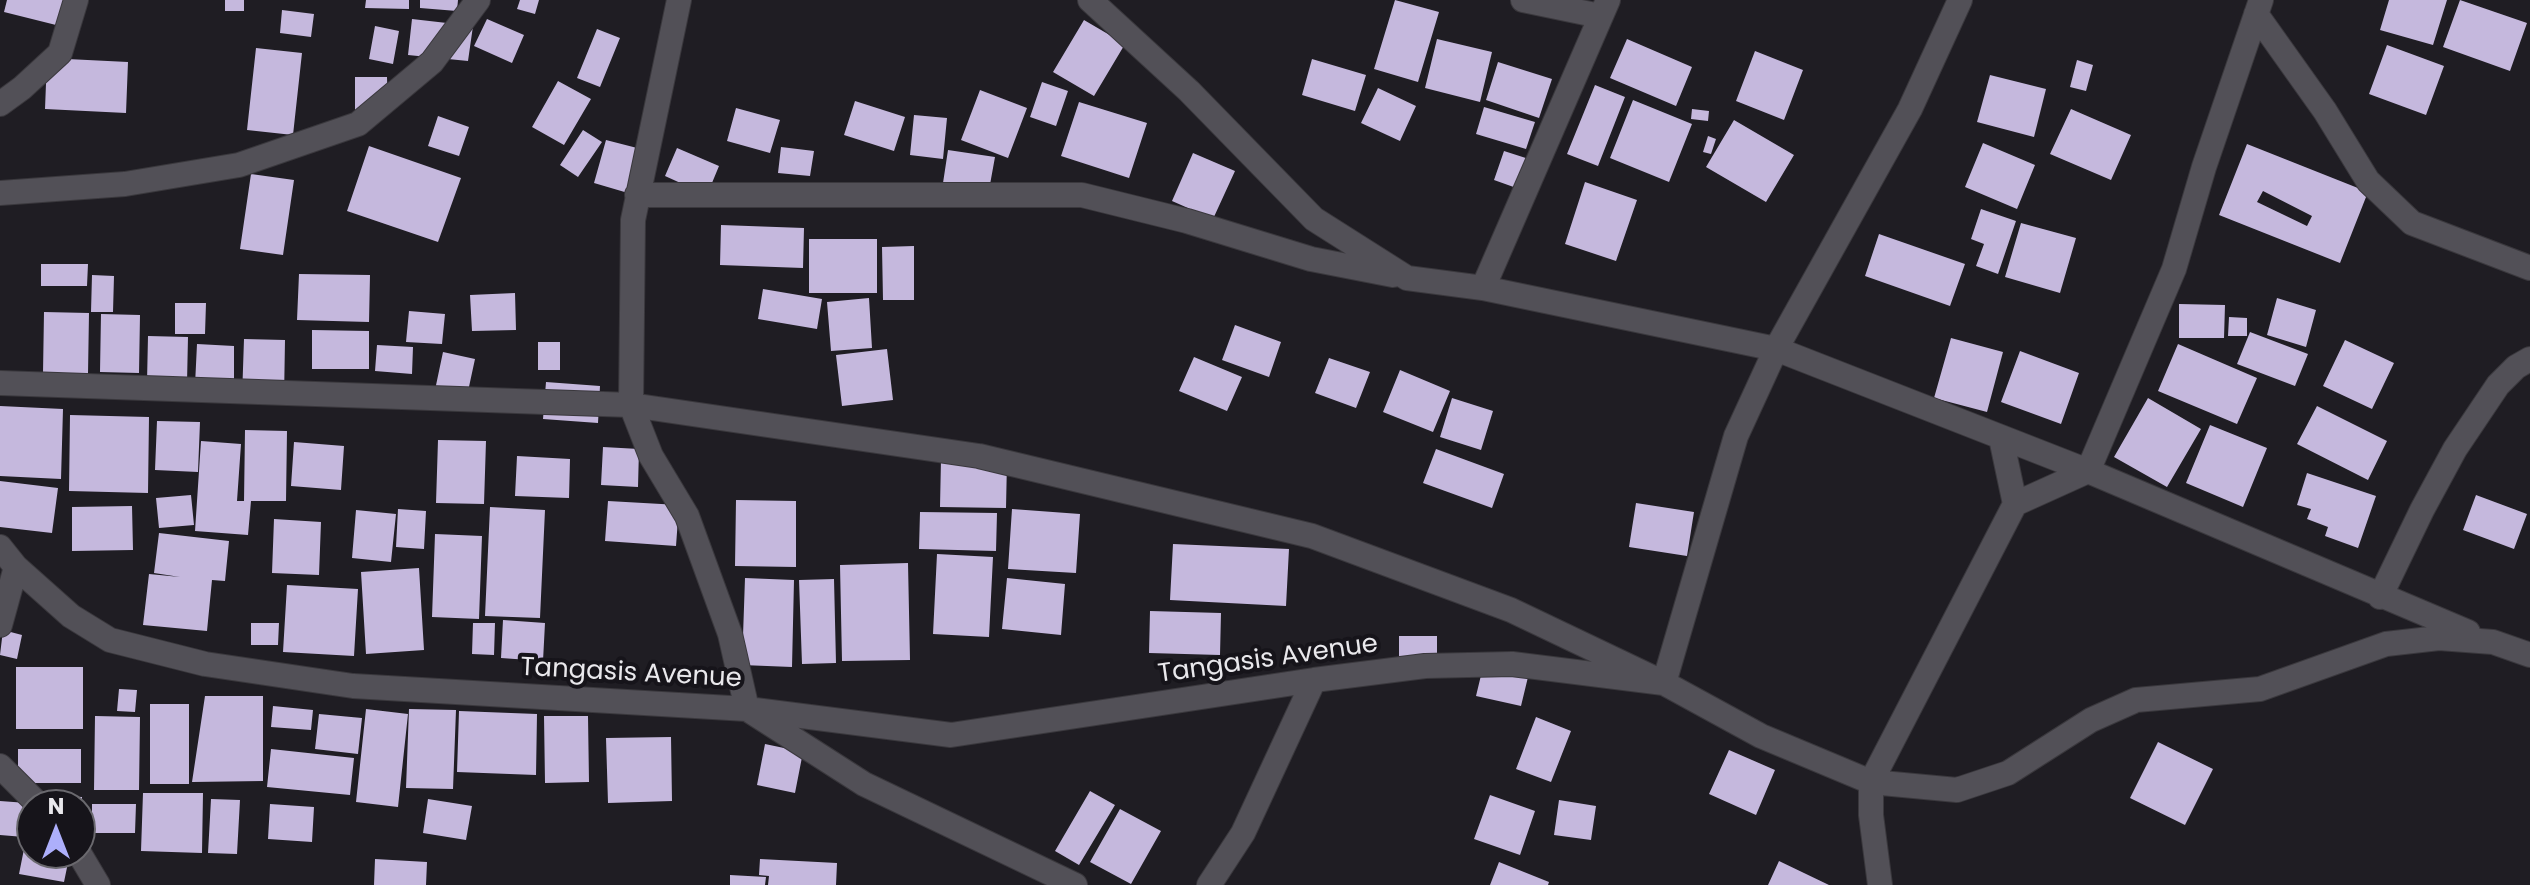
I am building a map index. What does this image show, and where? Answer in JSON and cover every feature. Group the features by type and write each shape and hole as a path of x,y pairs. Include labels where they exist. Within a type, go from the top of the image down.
{"street":[{"path":"0,104 60,53 76,0"},
{"path":"0,193 125,184 239,165 358,124 432,62 478,0"},
{"path":"679,0 637,195 632,235 631,405 651,456 687,516 730,634 747,709 864,784 1075,885"},
{"path":"1090,0 1189,91 1314,219 1407,278"},
{"path":"1483,288 1604,8 1523,0"},
{"path":"0,383 631,405 979,456 1312,536 1511,610 1664,683 1736,436 1776,349 1910,109 1960,0"},
{"path":"2258,7 2368,181 2412,223 2530,268"},
{"path":"1880,885 1871,815 1871,782 2015,504 2088,471 2174,269 2258,7"},
{"path":"637,195 1082,195 1187,221 1311,259 1407,278 1483,288 1776,349 2088,471 2380,597 2493,642"},
{"path":"2380,597 2455,449 2498,385 2516,367 2530,359"},
{"path":"2001,438 2015,504"},
{"name":"Tangasis Avenue","path":"0,547 16,567 71,616 110,640 205,664 353,686 747,709 951,735 1314,680 1425,666 1512,664 1664,683 1761,736 1871,782 1957,790 2008,773 2091,720 2136,700 2260,689 2386,644 2439,638 2493,642 2530,655"},
{"path":"0,625 16,567"},
{"path":"1209,885 1243,833 1314,680"},
{"path":"0,766 23,789"}],"building":[{"path":"7,0 71,0 64,27 4,12"},
{"path":"225,0 244,0 244,11 225,11"},
{"path":"366,0 409,0 409,9 365,8"},
{"path":"420,0 458,0 457,11 420,8"},
{"path":"520,0 539,0 535,14 517,9"},
{"path":"1395,0 1439,12 1418,82 1374,69"},
{"path":"2389,0 2447,0 2433,45 2380,30"},
{"path":"2460,0 2527,23 2510,71 2443,47"},
{"path":"282,10 314,14 311,37 280,33"},
{"path":"412,19 473,26 468,61 408,55"},
{"path":"487,19 524,35 512,63 474,46"},
{"path":"1084,20 1125,44 1094,96 1053,72"},
{"path":"375,26 399,31 393,64 369,59"},
{"path":"597,29 620,38 600,87 577,78"},
{"path":"1437,39 1492,52 1480,102 1425,88"},
{"path":"1627,39 1692,67 1676,106 1610,78"},
{"path":"2387,45 2444,66 2426,115 2369,94"},
{"path":"256,48 302,53 293,135 247,130"},
{"path":"1755,51 1803,70 1784,120 1736,101"},
{"path":"47,58 128,62 126,113 45,109"},
{"path":"1312,59 1366,75 1355,111 1302,95"},
{"path":"2077,60 2093,65 2086,91 2070,87"},
{"path":"1498,62 1552,79 1539,118 1486,100"},
{"path":"1990,75 2046,89 2034,137 1977,122"},
{"path":"355,77 387,77 388,112 355,113"},
{"path":"558,81 591,99 564,145 532,127"},
{"path":"1042,82 1068,91 1056,126 1030,117"},
{"path":"1595,85 1625,97 1598,166 1567,154"},
{"path":"1378,88 1416,106 1400,141 1361,123"},
{"path":"980,90 1027,108 1008,158 961,140"},
{"path":"1633,100 1692,124 1669,182 1610,158"},
{"path":"855,101 905,117 894,151 844,135"},
{"path":"1079,102 1147,123 1129,178 1061,156"},
{"path":"1484,107 1535,122 1526,149 1476,134"},
{"path":"736,108 780,120 770,153 727,141"},
{"path":"1692,109 1709,111 1708,121 1691,119"},
{"path":"2071,109 2131,135 2111,180 2050,154"},
{"path":"914,115 947,118 943,159 910,155"},
{"path":"438,116 469,127 459,156 428,146"},
{"path":"1734,120 1794,155 1766,202 1706,167"},
{"path":"583,130 602,142 578,177 560,165"},
{"path":"1708,136 1716,139 1711,154 1703,152"},
{"path":"606,140 641,149 628,193 594,183"},
{"path":"1983,143 2035,165 2017,209 1965,187"},
{"path":"2247,144 2368,192 2340,263 2219,215","holes":["2263,191 2312,216 2307,226 2257,202"]},
{"path":"369,146 461,178 438,242 347,211"},
{"path":"781,147 814,151 810,176 778,173"},
{"path":"677,148 719,166 707,195 665,176"},
{"path":"948,150 995,157 989,190 943,183"},
{"path":"1504,151 1532,160 1522,190 1494,180"},
{"path":"1193,153 1235,171 1213,219 1172,201"},
{"path":"251,174 294,180 283,255 240,249"},
{"path":"1585,182 1637,200 1616,261 1565,244"},
{"path":"1981,209 2016,221 1998,274 1976,266 1984,244 1971,239"},
{"path":"2021,223 2076,238 2060,293 2005,277"},
{"path":"721,225 804,228 803,268 720,265"},
{"path":"1879,234 1965,264 1950,306 1865,276"},
{"path":"809,239 877,239 877,293 809,293"},
{"path":"914,246 914,300 883,300 882,247"},
{"path":"41,264 88,264 87,286 41,286"},
{"path":"299,274 370,275 369,322 297,320"},
{"path":"92,275 114,276 113,312 91,312"},
{"path":"763,289 822,299 817,329 758,319"},
{"path":"515,293 516,330 472,331 470,295"},
{"path":"869,298 872,348 831,351 827,302"},
{"path":"2277,298 2316,310 2306,347 2267,335"},
{"path":"175,303 206,303 205,334 175,334"},
{"path":"2179,304 2225,305 2224,338 2179,338"},
{"path":"409,311 445,314 442,344 406,342"},
{"path":"44,312 89,313 88,374 43,373"},
{"path":"101,314 140,315 139,373 100,372"},
{"path":"2229,317 2247,318 2247,336 2228,336"},
{"path":"1235,325 1281,342 1269,377 1222,360"},
{"path":"312,330 369,331 369,369 312,369"},
{"path":"2250,332 2308,354 2295,386 2237,364"},
{"path":"148,336 188,337 187,383 147,382"},
{"path":"1951,338 2003,352 1987,412 1934,398"},
{"path":"244,339 285,340 284,399 242,398"},
{"path":"2345,340 2394,363 2372,409 2323,386"},
{"path":"538,342 560,342 560,370 538,370"},
{"path":"197,344 234,346 234,386 195,385"},
{"path":"2178,344 2257,378 2237,424 2158,391"},
{"path":"377,345 413,347 412,374 375,371"},
{"path":"887,349 893,400 842,406 836,355"},
{"path":"2020,351 2079,373 2061,424 2001,402"},
{"path":"443,352 475,359 467,396 435,390"},
{"path":"1194,357 1242,377 1227,411 1179,391"},
{"path":"1329,358 1370,372 1356,408 1315,393"},
{"path":"1400,370 1450,391 1433,432 1383,412"},
{"path":"546,382 600,386 598,423 543,419"},
{"path":"1452,398 1493,411 1481,450 1440,437"},
{"path":"2148,398 2201,429 2167,487 2114,457"},
{"path":"0,406 63,409 61,479 0,476"},
{"path":"2317,406 2387,441 2368,480 2297,444"},
{"path":"70,415 149,417 148,493 69,491"},
{"path":"157,421 200,422 198,472 155,470"},
{"path":"2210,425 2267,448 2243,507 2186,483"},
{"path":"245,430 287,431 286,501 251,501 248,535 195,531 201,441 241,444 237,501 244,501"},
{"path":"438,440 486,441 484,504 436,503"},
{"path":"294,442 344,446 341,490 291,486"},
{"path":"603,447 639,449 638,487 601,485"},
{"path":"1436,449 1504,474 1492,508 1423,483"},
{"path":"517,456 570,459 569,498 515,496"},
{"path":"941,459 1007,461 1006,508 940,507"},
{"path":"2307,473 2376,496 2358,548 2325,536 2328,527 2307,519 2311,509 2297,505"},
{"path":"0,481 58,488 52,533 0,527"},
{"path":"191,495 194,525 159,528 156,498"},
{"path":"2476,495 2527,514 2514,549 2463,530"},
{"path":"736,500 796,501 796,567 735,566"},
{"path":"608,501 679,505 676,546 605,541"},
{"path":"1636,503 1694,512 1687,556 1629,547"},
{"path":"132,506 133,550 72,551 72,507"},
{"path":"490,507 545,510 540,618 485,616"},
{"path":"398,509 426,511 424,549 396,547"},
{"path":"1012,509 1080,514 1076,573 1008,569"},
{"path":"356,510 396,514 391,562 352,558"},
{"path":"920,512 997,513 996,551 919,549"},
{"path":"274,519 321,522 319,575 272,573"},
{"path":"159,533 229,541 225,581 212,580 207,631 143,625 149,574 180,577 154,573"},
{"path":"435,534 482,536 479,619 432,617"},
{"path":"1173,544 1289,549 1286,606 1170,600"},
{"path":"937,554 993,557 989,637 933,634"},
{"path":"908,563 910,660 842,661 840,565"},
{"path":"419,568 424,650 366,654 361,572"},
{"path":"745,578 794,580 792,667 742,665"},
{"path":"1007,578 1065,584 1061,635 1002,629"},
{"path":"834,579 836,663 802,664 799,580"},
{"path":"287,585 358,589 354,656 283,652"},
{"path":"1150,611 1221,613 1220,655 1149,653"},
{"path":"503,620 545,623 543,661 501,658"},
{"path":"251,623 279,623 278,645 251,645"},
{"path":"473,623 495,623 494,655 472,654"},
{"path":"3,630 22,635 17,659 0,655"},
{"path":"1399,636 1437,636 1437,658 1399,659"},
{"path":"16,667 83,667 83,729 16,729"},
{"path":"1483,667 1528,677 1521,706 1476,696"},
{"path":"119,689 137,690 135,712 117,711"},
{"path":"205,696 263,696 263,781 192,782"},
{"path":"150,704 189,704 189,784 150,784"},
{"path":"273,706 313,710 311,730 271,727"},
{"path":"366,709 408,714 398,807 356,802"},
{"path":"409,709 456,710 453,789 406,788"},
{"path":"459,711 537,714 536,775 457,772"},
{"path":"319,714 362,718 358,754 315,749"},
{"path":"95,716 140,717 139,790 94,789"},
{"path":"544,716 588,716 589,782 545,783"},
{"path":"1536,717 1571,731 1551,782 1516,769"},
{"path":"671,737 672,801 608,803 606,738"},
{"path":"2158,742 2213,769 2185,825 2130,798"},
{"path":"765,744 803,752 795,793 757,785"},
{"path":"18,749 81,749 81,783 18,783"},
{"path":"271,749 354,758 350,795 267,787"},
{"path":"1729,750 1775,770 1756,815 1709,794"},
{"path":"1090,791 1115,805 1079,865 1055,851"},
{"path":"143,793 203,793 202,853 141,851"},
{"path":"1490,795 1535,811 1520,855 1474,839"},
{"path":"211,799 240,800 237,854 208,853"},
{"path":"428,799 472,806 466,840 423,833"},
{"path":"1559,800 1596,806 1591,840 1554,835"},
{"path":"0,801 16,802 16,836 0,835"},
{"path":"96,804 136,804 135,833 96,833"},
{"path":"270,804 314,807 312,842 268,839"},
{"path":"1120,809 1161,831 1131,884 1090,862"},
{"path":"375,859 427,862 426,885 374,885"},
{"path":"760,859 837,863 836,885 768,885 769,876 759,875"},
{"path":"1779,861 1829,885 1768,885"},
{"path":"1499,862 1549,882 1548,885 1490,885"},
{"path":"20,869 67,869 64,882 19,874"},
{"path":"730,875 766,877 765,885 730,885"}]}
